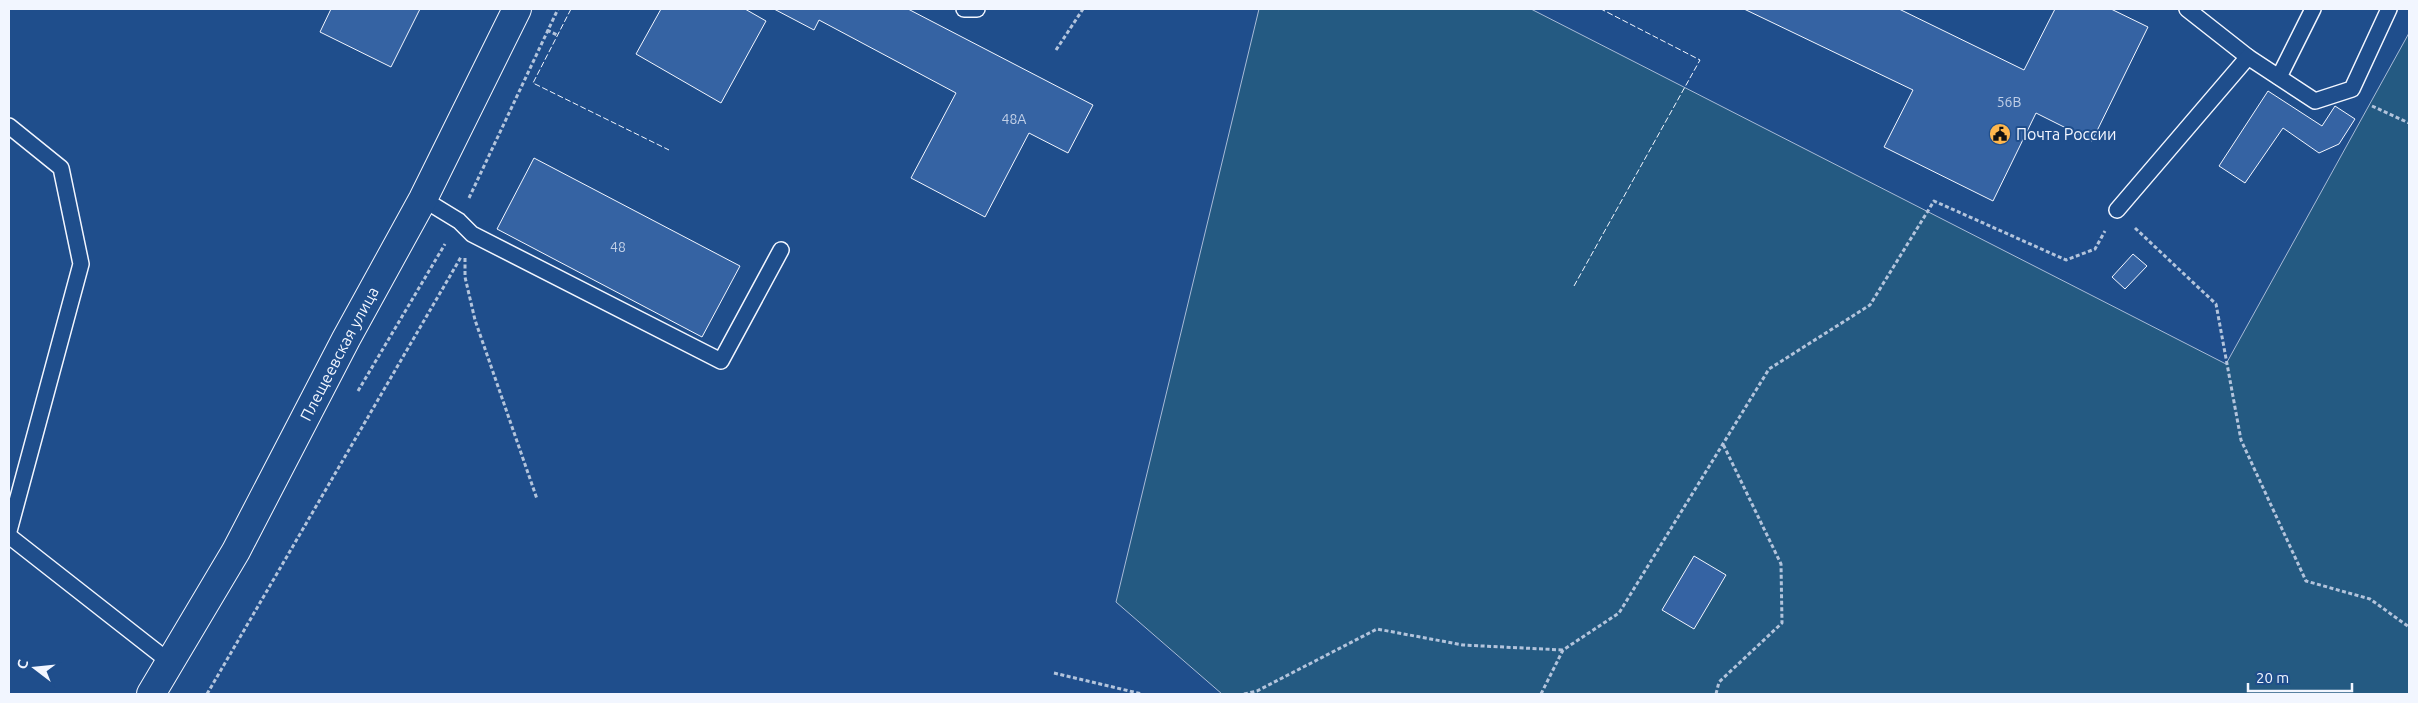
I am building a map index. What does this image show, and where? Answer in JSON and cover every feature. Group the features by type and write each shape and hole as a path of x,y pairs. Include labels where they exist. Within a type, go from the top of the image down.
{"street":[{"name":"Плещеевская улица","path":"151,694 236,551 346,339 423,199 517,9"}],"lane":[{"path":"964,9 977,9"},
{"path":"2187,9 2248,56 2315,101 2352,89 2389,9"},
{"path":"2279,77 2313,9"},
{"path":"2118,210 2248,56"},
{"path":"9,126 61,168 81,264 9,531"},
{"path":"423,199 459,221 472,234 721,361 781,250"},
{"path":"9,536 171,663"}],"path":[{"path":"1056,50 1083,9"},
{"path":"547,30 557,34"},
{"path":"2376,109 2409,123"},
{"path":"1540,694 1562,650 1619,613 1769,369 1870,306 1934,201 2066,260 2095,249 2118,210 2216,304 2241,440 2306,581 2370,599 2409,627"},
{"path":"206,694 466,250 465,278 475,320 537,499"},
{"path":"1716,694 1719,682 1782,623 1782,564 1723,443"},
{"path":"1244,694 1257,691 1377,629 1463,645 1562,650"},
{"path":"1054,673 1142,694"}],"shaded area":[{"path":"1259,9 1531,9 2226,364 2409,33 2409,694 1222,694 1116,602"}],"building":[{"path":"331,9 420,9 391,67 320,32"},
{"path":"661,9 745,9 766,21 721,103 636,54"},
{"path":"774,9 908,9 1093,105 1068,153 1029,133 985,217 911,178 956,93 819,20 814,30"},
{"path":"1744,9 1899,9 2024,70 2055,9 2111,9 2148,27 2092,141 2036,113 1993,201 1884,147 1913,90"},
{"path":"2268,91 2322,126 2335,106 2355,119 2339,144 2319,153 2283,128 2245,183 2219,166"},
{"path":"534,158 740,266 702,337 497,229"},
{"path":"2133,254 2147,266 2125,289 2112,277"},
{"path":"1694,556 1726,575 1694,629 1662,610"}],"fence":[{"path":"571,9 533,83 669,150"},
{"path":"1574,286 1700,60 1601,9"}],"place":[{"name":"Почта России","path":"2000,134"}]}
